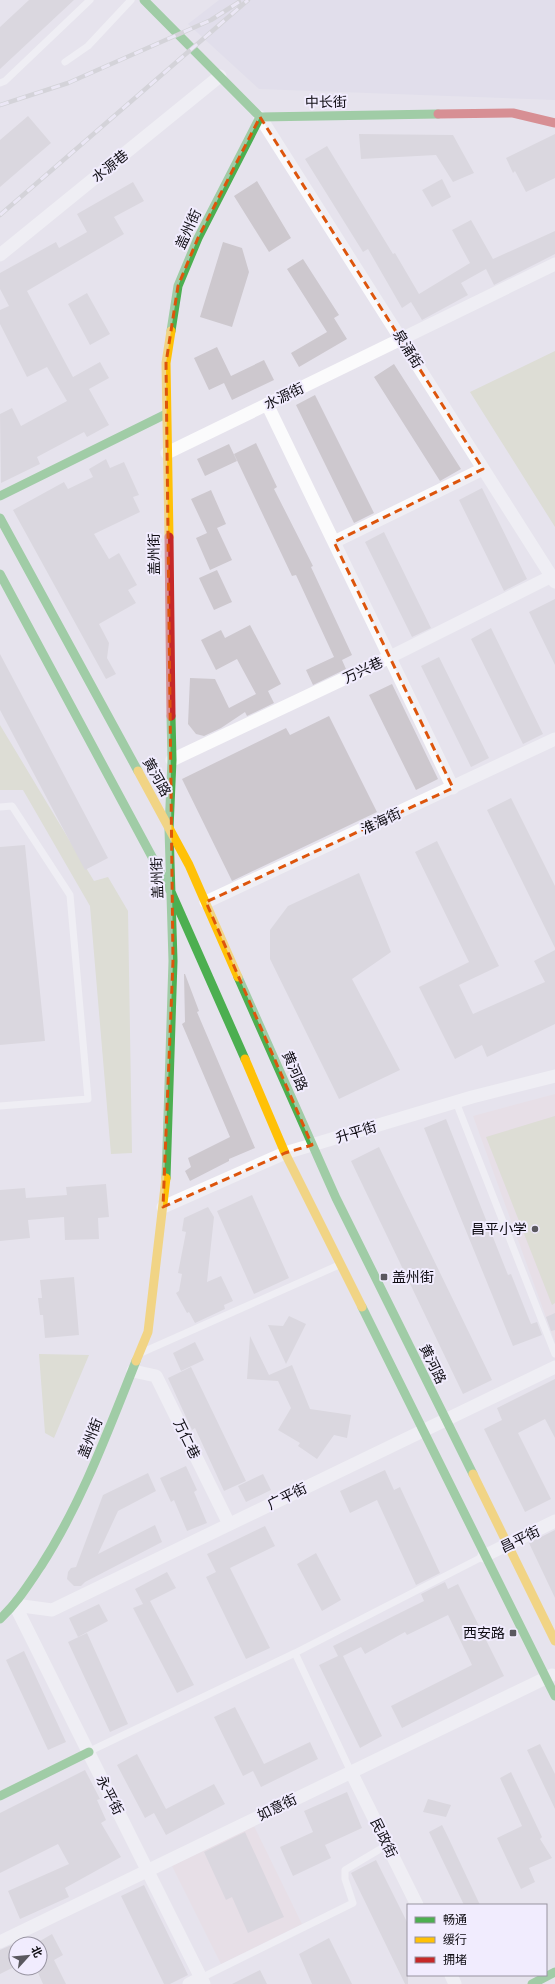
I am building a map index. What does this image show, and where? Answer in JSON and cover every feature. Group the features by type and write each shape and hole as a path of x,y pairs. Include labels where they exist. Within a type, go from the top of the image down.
{"main road":[{"path":"144,0 260,117"},
{"name":"中长街","path":"260,117 513,113 555,124"},
{"name":"盖州街","path":"0,1619 15,1605 60,1536 93,1469 148,1332 166,1191 171,1017 172,894 169,829 172,760 166,363 178,286 198,238 260,117"},
{"path":"0,496 166,414"},
{"name":"黄河路","path":"0,518 169,829 206,902 336,1198 555,1641"},
{"path":"0,574 172,894 208,972 284,1153 484,1556 551,1676 555,1696"},
{"path":"0,1796 89,1752"},
{"path":"532,1984 555,1972"}],"street":[{"name":"水源巷","path":"0,255 220,76"},
{"name":"泉涌街","path":"260,117 553,579"},
{"name":"水源街","path":"167,453 555,264"},
{"path":"267,404 453,788"},
{"path":"334,542 483,468"},
{"name":"万兴巷","path":"172,760 553,579"},
{"name":"淮海街","path":"206,902 453,788 555,739"},
{"name":"升平街","path":"163,1207 284,1153 456,1102 555,1076"},
{"name":"广平街","path":"15,1605 52,1610 421,1430 555,1367"},
{"name":"万仁巷","path":"133,1371 156,1376 229,1524"},
{"name":"昌平街","path":"484,1556 555,1521"},
{"name":"永平街","path":"15,1605 203,1981"},
{"name":"如意街","path":"0,1942 551,1676"},
{"name":"民政街","path":"351,1772 416,1904"},
{"path":"189,1984 203,1981"}],"lane":[{"path":"0,83 5,81 90,0"},
{"path":"65,62 88,46 131,0"},
{"path":"0,807 12,806 70,895 88,1099 0,1106"},
{"path":"456,1102 555,1354"},
{"path":"140,1353 339,1265"},
{"path":"89,1752 295,1653 484,1556"},
{"path":"295,1653 351,1772"},
{"path":"203,1981 353,1903 345,1878 345,1870 387,1845"}],"highlighted area":[{"path":"260,117 483,469 334,542 453,788 206,902 312,1145 285,1153 163,1207 173,961 166,363 178,286 198,238"}],"shaded area":[{"path":"219,0 555,0 555,100 259,89 188,24"},
{"name":"昌平小学","path":"555,1094 555,1342 473,1116"},
{"path":"254,1826 302,1924 221,1964 172,1866"}],"green space":[{"path":"555,351 555,527 470,392"},
{"path":"0,725 94,881 108,877 128,911 132,1153 111,1154 90,906 23,790 0,790"},
{"name":"昌平小学","path":"555,1116 555,1303 552,1305 486,1137"},
{"path":"39,1354 89,1355 54,1438 45,1433"}],"building":[{"path":"29,0 74,0 0,69 0,27"},
{"path":"28,116 51,143 0,187 0,140"},
{"path":"359,134 453,135 474,173 453,182 436,155 361,159"},
{"path":"555,134 555,178 526,192 515,171 513,173 506,158"},
{"path":"327,146 393,254 395,253 419,294 470,263 452,230 471,220 493,259 555,231 555,254 494,285 486,269 461,283 468,295 422,320 411,302 402,308 368,249 363,252 305,159"},
{"path":"442,179 451,197 432,207 422,190"},
{"path":"257,181 291,238 269,252 234,196"},
{"path":"133,182 144,201 114,217 124,234 27,291 73,377 100,362 109,378 89,389 109,425 87,437 84,432 37,457 40,464 1,483 0,414 12,408 21,426 67,401 47,367 27,377 0,324 0,310 9,306 0,289 0,273 56,242 59,248 87,232 77,214"},
{"path":"223,242 242,248 249,272 232,327 200,317"},
{"path":"303,259 339,315 334,318 347,339 299,367 291,353 327,332 287,269"},
{"path":"87,293 110,334 90,345 68,304"},
{"path":"217,347 231,376 264,360 274,380 232,400 224,383 209,390 194,358"},
{"path":"394,364 461,469 440,481 374,377"},
{"path":"315,395 374,513 354,523 296,405"},
{"path":"256,443 277,487 274,489 313,566 311,567 352,655 342,660 346,669 313,685 306,670 334,657 296,575 292,576 234,454"},
{"path":"229,444 237,461 205,476 197,459"},
{"path":"106,459 110,468 124,462 139,495 133,497 140,512 94,534 109,559 119,553 137,585 128,590 136,603 99,624 109,643 107,658 116,674 106,679 13,510 64,482 68,489 93,477 89,469"},
{"path":"482,488 527,579 504,591 459,500"},
{"path":"211,490 226,524 217,528 232,560 210,570 196,538 207,533 191,499"},
{"path":"384,532 431,628 412,637 365,542"},
{"path":"217,570 232,602 214,610 199,578"},
{"path":"555,599 555,665 529,612"},
{"path":"250,625 281,684 268,691 274,703 247,716 245,712 221,728 204,736 196,734 188,724 190,678 215,679 229,708 256,694 237,659 216,670 201,640 221,630 225,638"},
{"path":"491,628 543,734 523,744 471,639"},
{"path":"0,654 108,858 85,870 0,710"},
{"path":"439,657 489,758 471,767 421,666"},
{"path":"392,684 438,779 416,790 369,695"},
{"path":"329,716 377,812 232,881 182,779 286,728 290,735"},
{"path":"511,798 555,886 555,948 487,810"},
{"path":"437,841 499,966 459,985 473,1014 545,982 534,961 555,950 555,1024 487,1057 482,1045 455,1059 419,987 469,962 415,852"},
{"path":"25,845 45,1041 0,1045 0,847"},
{"path":"359,873 391,952 352,979 400,1070 339,1099 270,959 270,930 288,906"},
{"path":"184,974 199,1011 197,1012 255,1148 229,1159 229,1161 190,1181 185,1171 191,1167 188,1158 230,1137 182,1024 185,1022"},
{"path":"446,1119 508,1275 511,1274 531,1324 537,1322 542,1335 513,1346 424,1128"},
{"path":"379,1147 492,1380 463,1394 351,1161"},
{"path":"106,1184 109,1217 98,1218 99,1239 65,1240 64,1217 28,1220 30,1238 0,1241 0,1190 25,1188 26,1198 67,1195 66,1187"},
{"path":"252,1195 289,1278 254,1294 217,1211"},
{"path":"208,1207 214,1217 207,1282 221,1276 233,1301 224,1305 225,1309 195,1323 189,1312 187,1313 176,1293 179,1291 182,1274 178,1273 186,1232 182,1231 184,1218"},
{"path":"74,1277 79,1335 45,1338 43,1315 40,1315 38,1298 42,1298 40,1280"},
{"path":"555,1313 555,1330 551,1331 546,1317"},
{"path":"289,1316 306,1324 286,1364 268,1325 283,1326"},
{"path":"250,1336 269,1375 292,1365 310,1409 351,1415 347,1438 334,1435 317,1459 298,1446 300,1443 278,1430 291,1408 278,1381 247,1379"},
{"path":"195,1342 204,1360 181,1371 173,1353"},
{"path":"191,1367 246,1481 224,1491 195,1428 192,1430 168,1378"},
{"path":"555,1379 555,1438 545,1419 518,1433 551,1499 525,1512 484,1429 502,1420 497,1408"},
{"path":"186,1466 197,1490 194,1492 207,1523 187,1531 174,1500 171,1502 160,1478"},
{"path":"385,1470 394,1490 400,1487 440,1573 416,1585 377,1500 350,1513 340,1491"},
{"path":"148,1473 156,1491 118,1511 98,1554 155,1525 162,1542 85,1582 81,1586 74,1586 67,1579 68,1572 71,1568 76,1567 103,1495"},
{"path":"263,1474 271,1490 246,1502 238,1486"},
{"path":"265,1526 275,1546 230,1568 270,1648 246,1659 206,1577 216,1572 207,1554"},
{"path":"555,1530 555,1598 529,1543"},
{"path":"316,1553 341,1600 322,1611 297,1564"},
{"path":"167,1572 176,1588 150,1601 194,1685 177,1693 133,1608 143,1604 135,1589"},
{"path":"445,1582 448,1589 458,1584 504,1676 402,1728 391,1706 472,1665 448,1615 407,1635 405,1632 365,1654 361,1647 343,1656 382,1736 360,1748 319,1665 338,1656 333,1646 424,1601 421,1594"},
{"path":"99,1604 108,1621 78,1637 69,1618"},
{"path":"87,1633 128,1724 110,1732 68,1642"},
{"path":"24,1651 66,1742 48,1750 6,1660"},
{"path":"235,1707 264,1764 310,1742 318,1759 261,1787 253,1771 243,1776 214,1717"},
{"path":"540,1744 555,1774 555,1809 527,1750"},
{"path":"137,1754 166,1809 214,1784 225,1804 166,1835 154,1813 145,1818 117,1765"},
{"path":"85,1770 100,1799 97,1800 106,1820 101,1823 121,1857 65,1888 69,1897 20,1919 8,1891 69,1864 58,1844 0,1873 0,1813"},
{"path":"511,1772 542,1837 540,1839 552,1858 529,1868 535,1882 521,1889 497,1838 522,1826 500,1778"},
{"path":"347,1792 362,1828 325,1845 331,1858 293,1876 280,1847 313,1832 304,1811"},
{"path":"428,1799 451,1805 446,1817 423,1812"},
{"path":"442,1825 480,1904 464,1904 429,1832"},
{"path":"245,1832 284,1917 248,1933 232,1897 226,1900 204,1852"},
{"path":"376,1860 407,1922 408,1984 405,1984 351,1873"},
{"path":"144,1885 188,1975 170,1984 164,1984 121,1896"},
{"path":"52,1934 63,1955 54,1960 66,1984 43,1984 40,1976 48,1976 48,1936"},
{"path":"329,1938 352,1984 312,1984 299,1954"},
{"path":"8,1946 8,1970 0,1974 0,1950"},
{"path":"260,1970 267,1984 232,1984"}],"railway":[{"path":"0,215 248,0"},
{"path":"0,105 68,83 211,20 239,2"}],"traffic: fast":[{"path":"144,0 260,117 438,114"},
{"path":"171,331 178,286 198,238 260,117"},
{"path":"0,496 166,414"},
{"path":"0,518 138,771"},
{"path":"0,574 172,894 245,1059"},
{"path":"166,1178 173,961 169,829 172,760 171,716"},
{"path":"238,977 336,1198 473,1474"},
{"path":"362,1307 555,1696"},
{"path":"0,1619 32,1580 56,1542 82,1491 136,1361"},
{"path":"0,1796 89,1752"},
{"path":"532,1984 555,1972"}],"traffic: slow":[{"path":"169,537 166,363 171,331"},
{"path":"138,771 189,865 238,977"},
{"path":"245,1059 285,1153 362,1307"},
{"path":"136,1361 148,1332 166,1178"},
{"path":"473,1474 555,1641"}],"traffic: jam":[{"path":"438,114 513,113 555,123"},
{"path":"169,537 171,716"}],"place":[{"name":"昌平小学","path":"535,1229"},
{"name":"盖州街","path":"384,1277"},
{"name":"西安路","path":"513,1633"}]}
